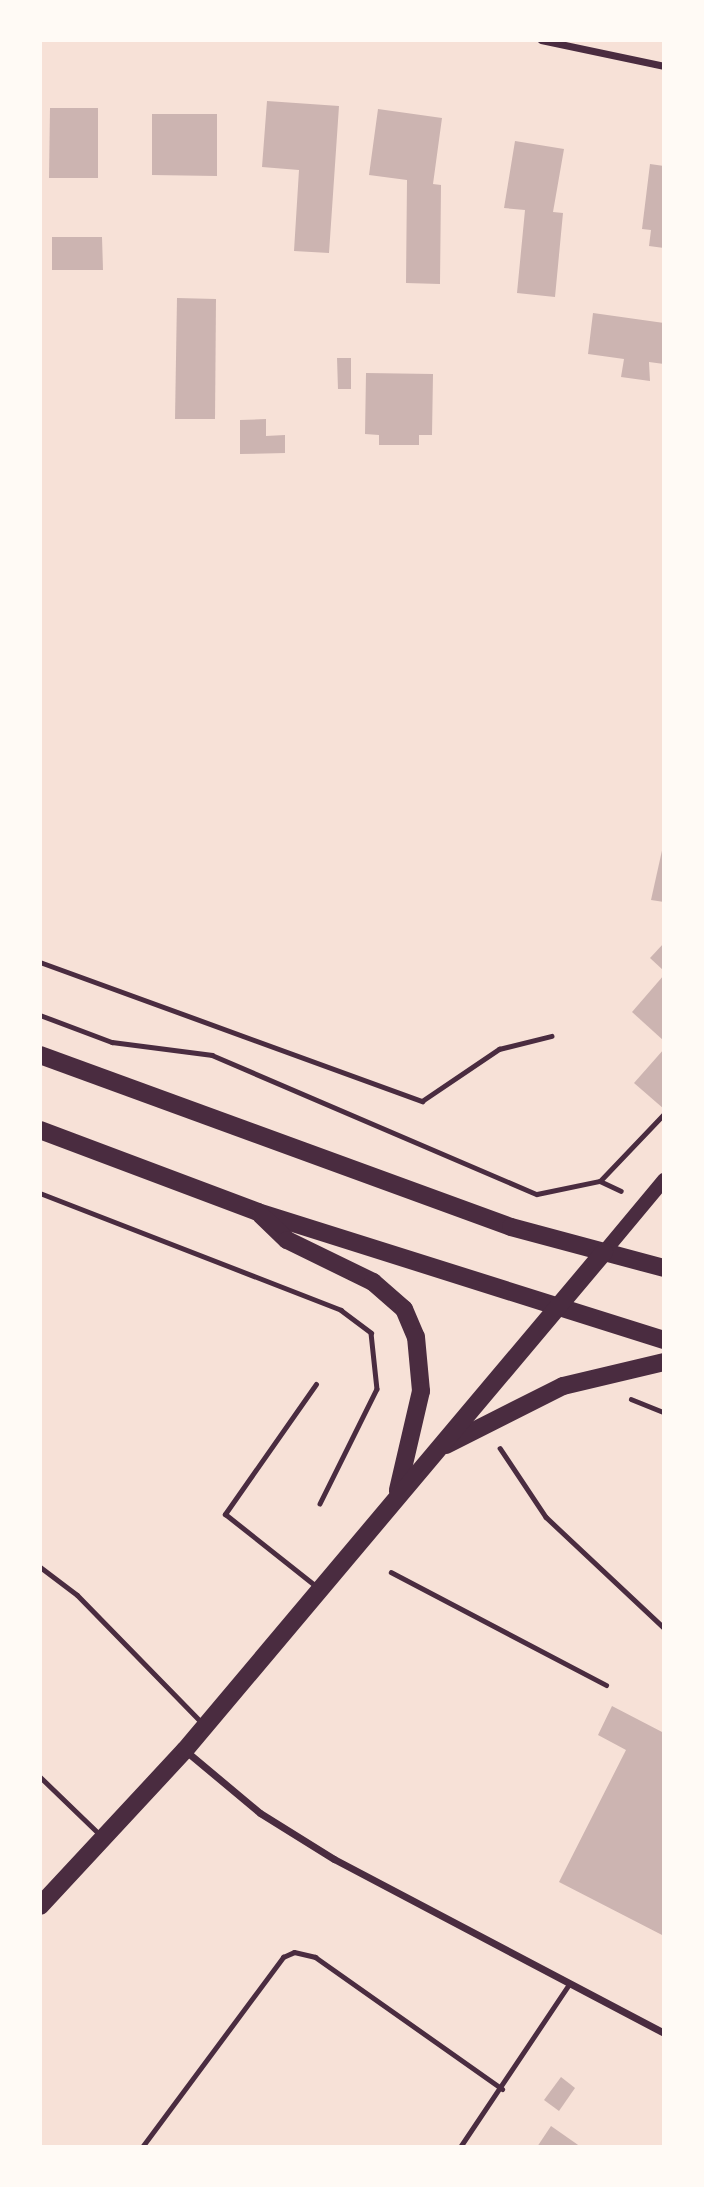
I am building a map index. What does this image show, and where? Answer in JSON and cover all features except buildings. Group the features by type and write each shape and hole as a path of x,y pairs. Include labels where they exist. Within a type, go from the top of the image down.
{"main road":[{"path":"40,1055 243,1134 511,1227 664,1268"},
{"path":"40,1130 258,1212 664,1340"},
{"path":"40,1906 185,1750 664,1180"},
{"path":"258,1212 313,1258 373,1282 404,1309 418,1350 421,1391 395,1501"},
{"path":"437,1450 563,1386 664,1362"}],"street":[{"path":"541,40 664,65"},
{"path":"185,1750 295,1836 664,2033"}],"lane":[{"path":"316,1384 225,1514 320,1589"},
{"path":"40,1567 76,1595 205,1726"},
{"path":"40,1777 103,1838"},
{"path":"142,2147 283,1957 294,1952 315,1956 502,2089"},
{"path":"460,2147 502,2089 569,1984"}],"path":[{"path":"40,962 422,1101 499,1049 551,1036"},
{"path":"40,1015 112,1042 212,1055 537,1194 603,1182 664,1114"},
{"path":"40,1193 341,1310 371,1333 377,1389 320,1504"},
{"path":"530,1203 537,1194"},
{"path":"499,1447 546,1517 664,1628"},
{"path":"391,1572 606,1685"}]}
